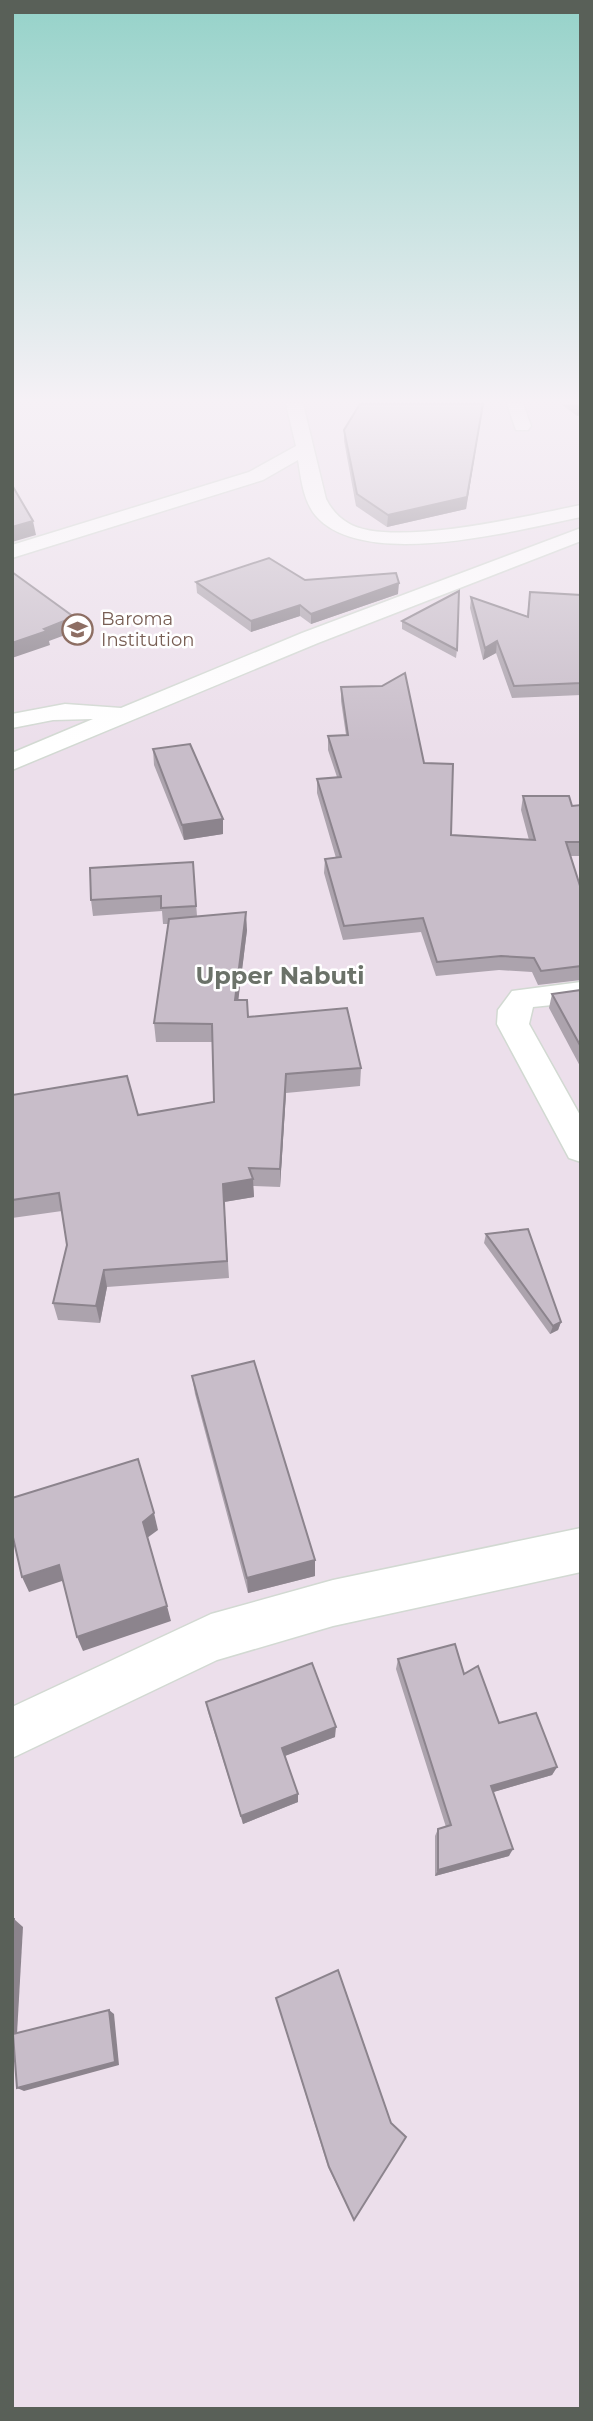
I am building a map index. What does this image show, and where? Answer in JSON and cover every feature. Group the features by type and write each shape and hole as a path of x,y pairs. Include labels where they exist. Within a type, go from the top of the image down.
{"street":[{"path":"12,552 124,517"},
{"path":"328,517 372,538 416,540 552,517"},
{"path":"12,762 310,638 581,534"},
{"path":"12,721 45,712 69,710 123,716"},
{"path":"581,992 523,998 514,1010 513,1024 581,1149"},
{"path":"12,1733 211,1637 333,1603 581,1550"}],"building":[{"path":"12,517 31,517 33,521 12,527"},
{"path":"269,558 305,580 396,573 399,583 311,614 300,605 251,621 196,582"},
{"path":"12,572 74,617 44,629 47,631 12,643"},
{"path":"459,591 457,650 402,621"},
{"path":"530,592 581,595 581,683 514,686 497,641 485,648 471,597 528,617"},
{"path":"405,673 424,763 453,764 451,835 535,840 523,796 569,796 572,806 581,805 581,842 566,842 581,889 581,966 541,971 534,958 501,956 437,962 423,918 344,926 325,859 341,857 317,779 341,777 328,736 348,735 341,687 382,686"},
{"path":"190,744 223,819 182,825 153,749"},
{"path":"193,862 196,906 161,908 161,896 91,900 90,868"},
{"path":"246,912 235,1000 247,1000 248,1017 347,1008 361,1068 286,1074 280,1169 249,1168 253,1179 223,1184 227,1261 104,1270 96,1306 53,1303 67,1245 59,1193 12,1200 12,1095 127,1076 138,1115 214,1102 212,1024 154,1023 169,919"},
{"path":"581,990 581,1047 552,994"},
{"path":"528,1229 561,1322 553,1326 486,1234"},
{"path":"254,1361 315,1560 247,1578 192,1376"},
{"path":"138,1459 154,1513 143,1522 167,1606 77,1637 59,1565 22,1577 12,1533 12,1498"},
{"path":"455,1644 464,1674 478,1666 499,1723 536,1713 557,1767 491,1786 513,1849 438,1870 438,1829 451,1825 398,1659"},
{"path":"312,1663 336,1727 282,1748 298,1794 241,1816 206,1702"},
{"path":"12,1919 14,1919 12,1957"},
{"path":"338,1970 391,2123 406,2137 354,2220 329,2167 276,1998"},
{"path":"109,2010 115,2062 17,2088 13,2034"}],"place":[{"name":"Baroma Institution","path":"78,629"}],"district":[{"name":"Upper Nabuti","path":"280,975"}]}
